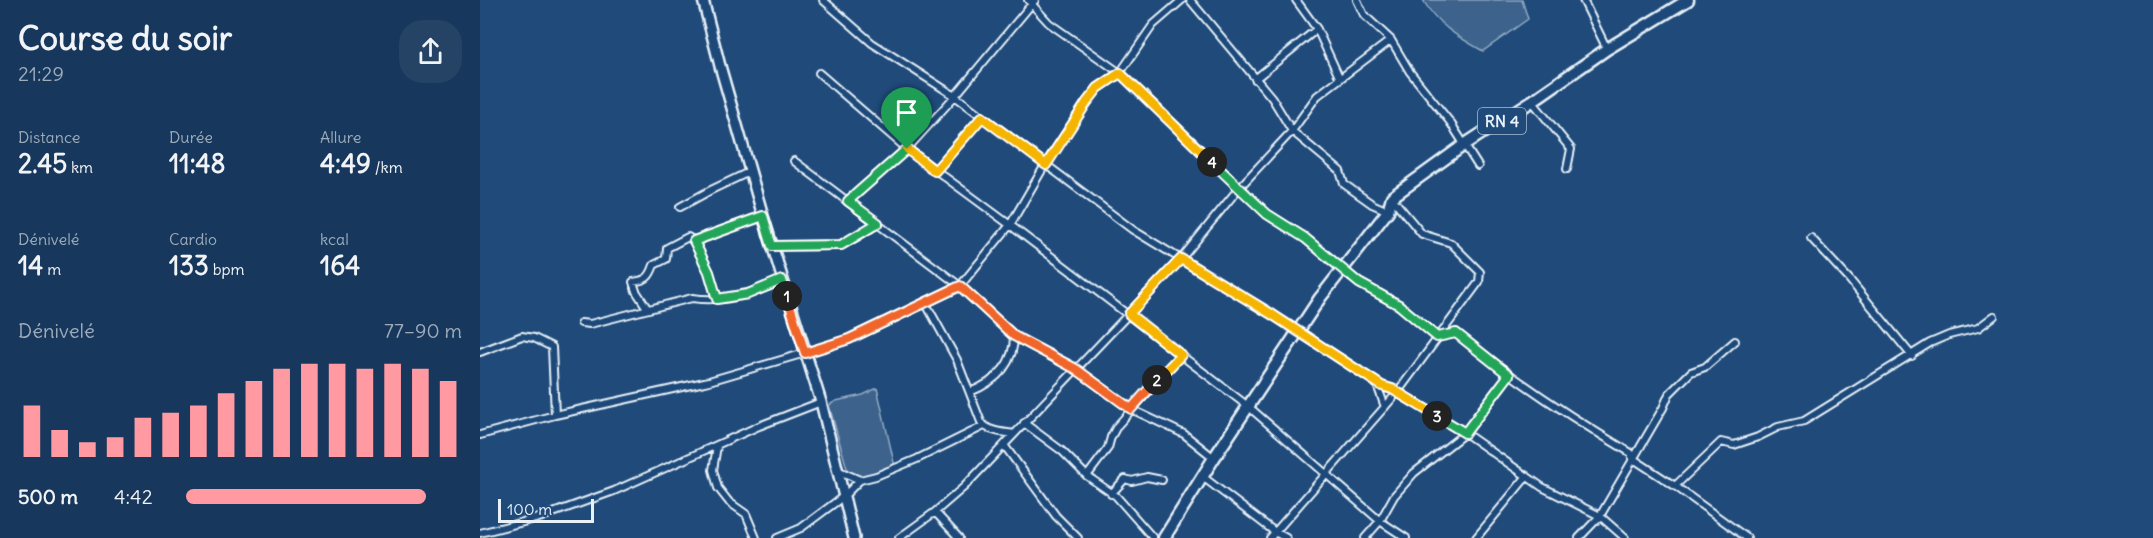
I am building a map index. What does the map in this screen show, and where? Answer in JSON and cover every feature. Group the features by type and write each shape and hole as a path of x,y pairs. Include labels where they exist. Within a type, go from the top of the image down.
{"highway":[{"name":"RN 4","path":"1392,197 1607,49 1688,0"},
{"path":"1164,538 1214,458 1342,268 1388,211 1392,197"}],"main road":[{"path":"703,0 763,216 821,402 854,538"}],"street":[{"path":"823,0 872,43 955,96 1116,218 1273,315 1382,386 1465,433 1542,487 1600,516 1625,538"},
{"path":"480,435 555,415 709,381 805,353 849,339 960,286 1010,225 1087,102 1098,88 1120,73 1153,25 1182,0"},
{"path":"1191,0 1272,98 1292,131 1340,171 1344,184 1372,204 1388,211"},
{"path":"1296,0 1317,29 1340,79"},
{"path":"1357,0 1364,15 1391,40 1410,72 1450,122 1478,166"},
{"path":"1582,0 1607,49"},
{"path":"848,201 907,149 955,96 1032,1 1049,24 1120,73 1267,214 1305,238 1359,283 1399,305 1437,337"},
{"path":"1256,79 1317,29"},
{"path":"899,538 909,536 964,487 1129,314 1181,259 1239,188 1292,131 1317,96 1391,40"},
{"path":"819,73 935,171 1129,314 1249,407 1380,521 1406,538"},
{"path":"1532,101 1571,149 1567,169"},
{"path":"935,171 982,117"},
{"path":"794,160 960,286 1014,336 1076,369 1131,409 1184,434 1214,458"},
{"path":"680,207 751,171"},
{"path":"1273,535 1397,393 1479,282 1480,272 1451,243 1422,234 1392,197"},
{"path":"694,241 763,216"},
{"path":"772,246 841,245 878,223"},
{"path":"646,308 633,282 645,280 650,276 654,264 666,259 667,248 688,237 694,241 709,272 717,299"},
{"path":"1811,238 1849,279 1912,356"},
{"path":"581,323 590,324 610,320 646,308 692,298 717,299 748,294 782,280"},
{"path":"925,302 957,360 984,426"},
{"path":"1675,486 1721,442 1734,445 1758,438 1778,427 1804,421 1938,339 1978,328 1994,316"},
{"path":"1437,337 1456,333 1509,375 1631,453 1632,458 1747,538"},
{"path":"480,351 522,336 534,338 552,347 555,415"},
{"path":"970,392 986,385 1000,374 1014,344 1014,336"},
{"path":"1579,538 1600,516 1632,458 1659,416 1669,394 1691,372 1705,367 1735,341"},
{"path":"1087,476 1108,448 1113,432 1181,355"},
{"path":"1365,538 1380,521 1394,496 1414,473 1465,433 1509,375"},
{"path":"1375,380 1385,407"},
{"path":"480,533 539,518 614,491 821,402"},
{"path":"1024,423 1062,451 1087,476 1131,510 1153,538"},
{"path":"777,538 798,535 860,480 901,466 984,426 1014,434"},
{"path":"1004,445 1056,516 1078,538"},
{"path":"717,446 713,470 718,488 729,502 746,514 756,538"},
{"path":"837,470 860,480"},
{"path":"1476,538 1527,476"},
{"path":"1111,494 1125,479 1132,481 1147,477 1162,480"},
{"path":"1203,477 1273,535 1286,538"},
{"path":"935,512 959,538"}],"shaded area":[{"path":"1423,0 1522,0 1528,19 1483,51 1442,23"},
{"path":"877,388 895,467 861,478 848,472 829,405 836,401 863,395"}],"route":[{"path":"1120,73 1267,214 1305,238 1359,283 1399,305 1437,337 1456,333 1509,375 1465,433 1392,389 1385,388 1273,315 1181,259 1129,314 1181,355 1170,364 1131,409 1076,369 1014,336 960,286 849,339 805,353 782,280 761,291 717,299 709,272 694,241 763,216 772,246 841,245 878,223 848,201 907,149 935,171 982,117 1046,165 1098,88 1120,73"}]}
